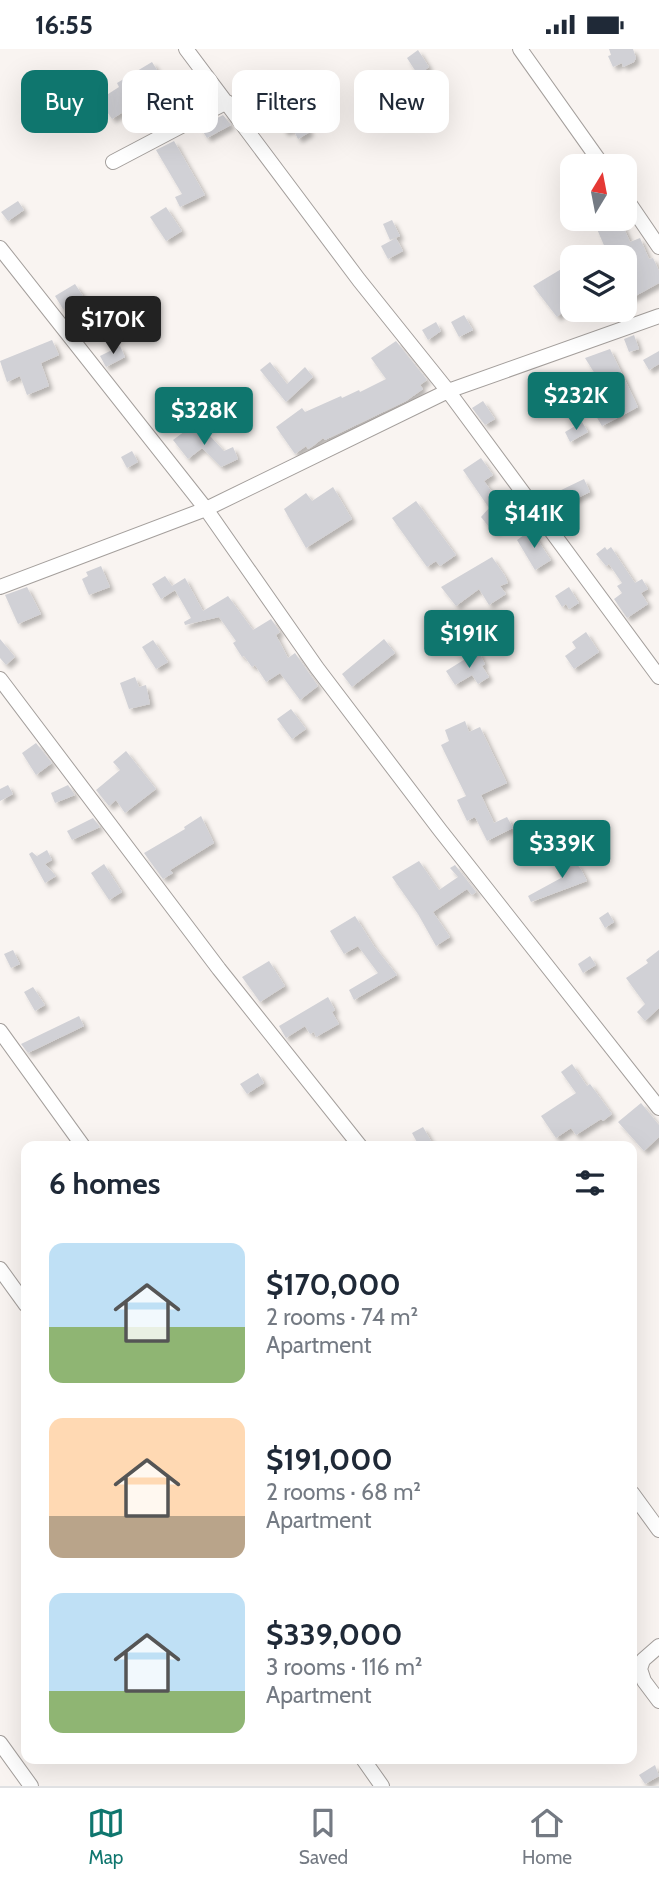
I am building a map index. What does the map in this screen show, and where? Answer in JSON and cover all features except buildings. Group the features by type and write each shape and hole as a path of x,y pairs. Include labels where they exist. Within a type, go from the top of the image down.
{"street":[{"path":"186,49 359,281 448,391 659,677"},
{"path":"520,49 594,154"},
{"path":"113,162 227,101"},
{"path":"637,215 659,247"},
{"path":"0,248 206,509 317,668 659,1108"},
{"path":"0,587 206,509 448,391 659,316"},
{"path":"0,679 219,969 356,1141"},
{"path":"0,1031 79,1141"},
{"path":"0,1269 21,1298"},
{"path":"638,1513 659,1530"},
{"path":"659,1646 643,1660 640,1669 644,1681 659,1701"},
{"path":"0,1743 31,1786"},
{"path":"367,1764 382,1786"}]}
